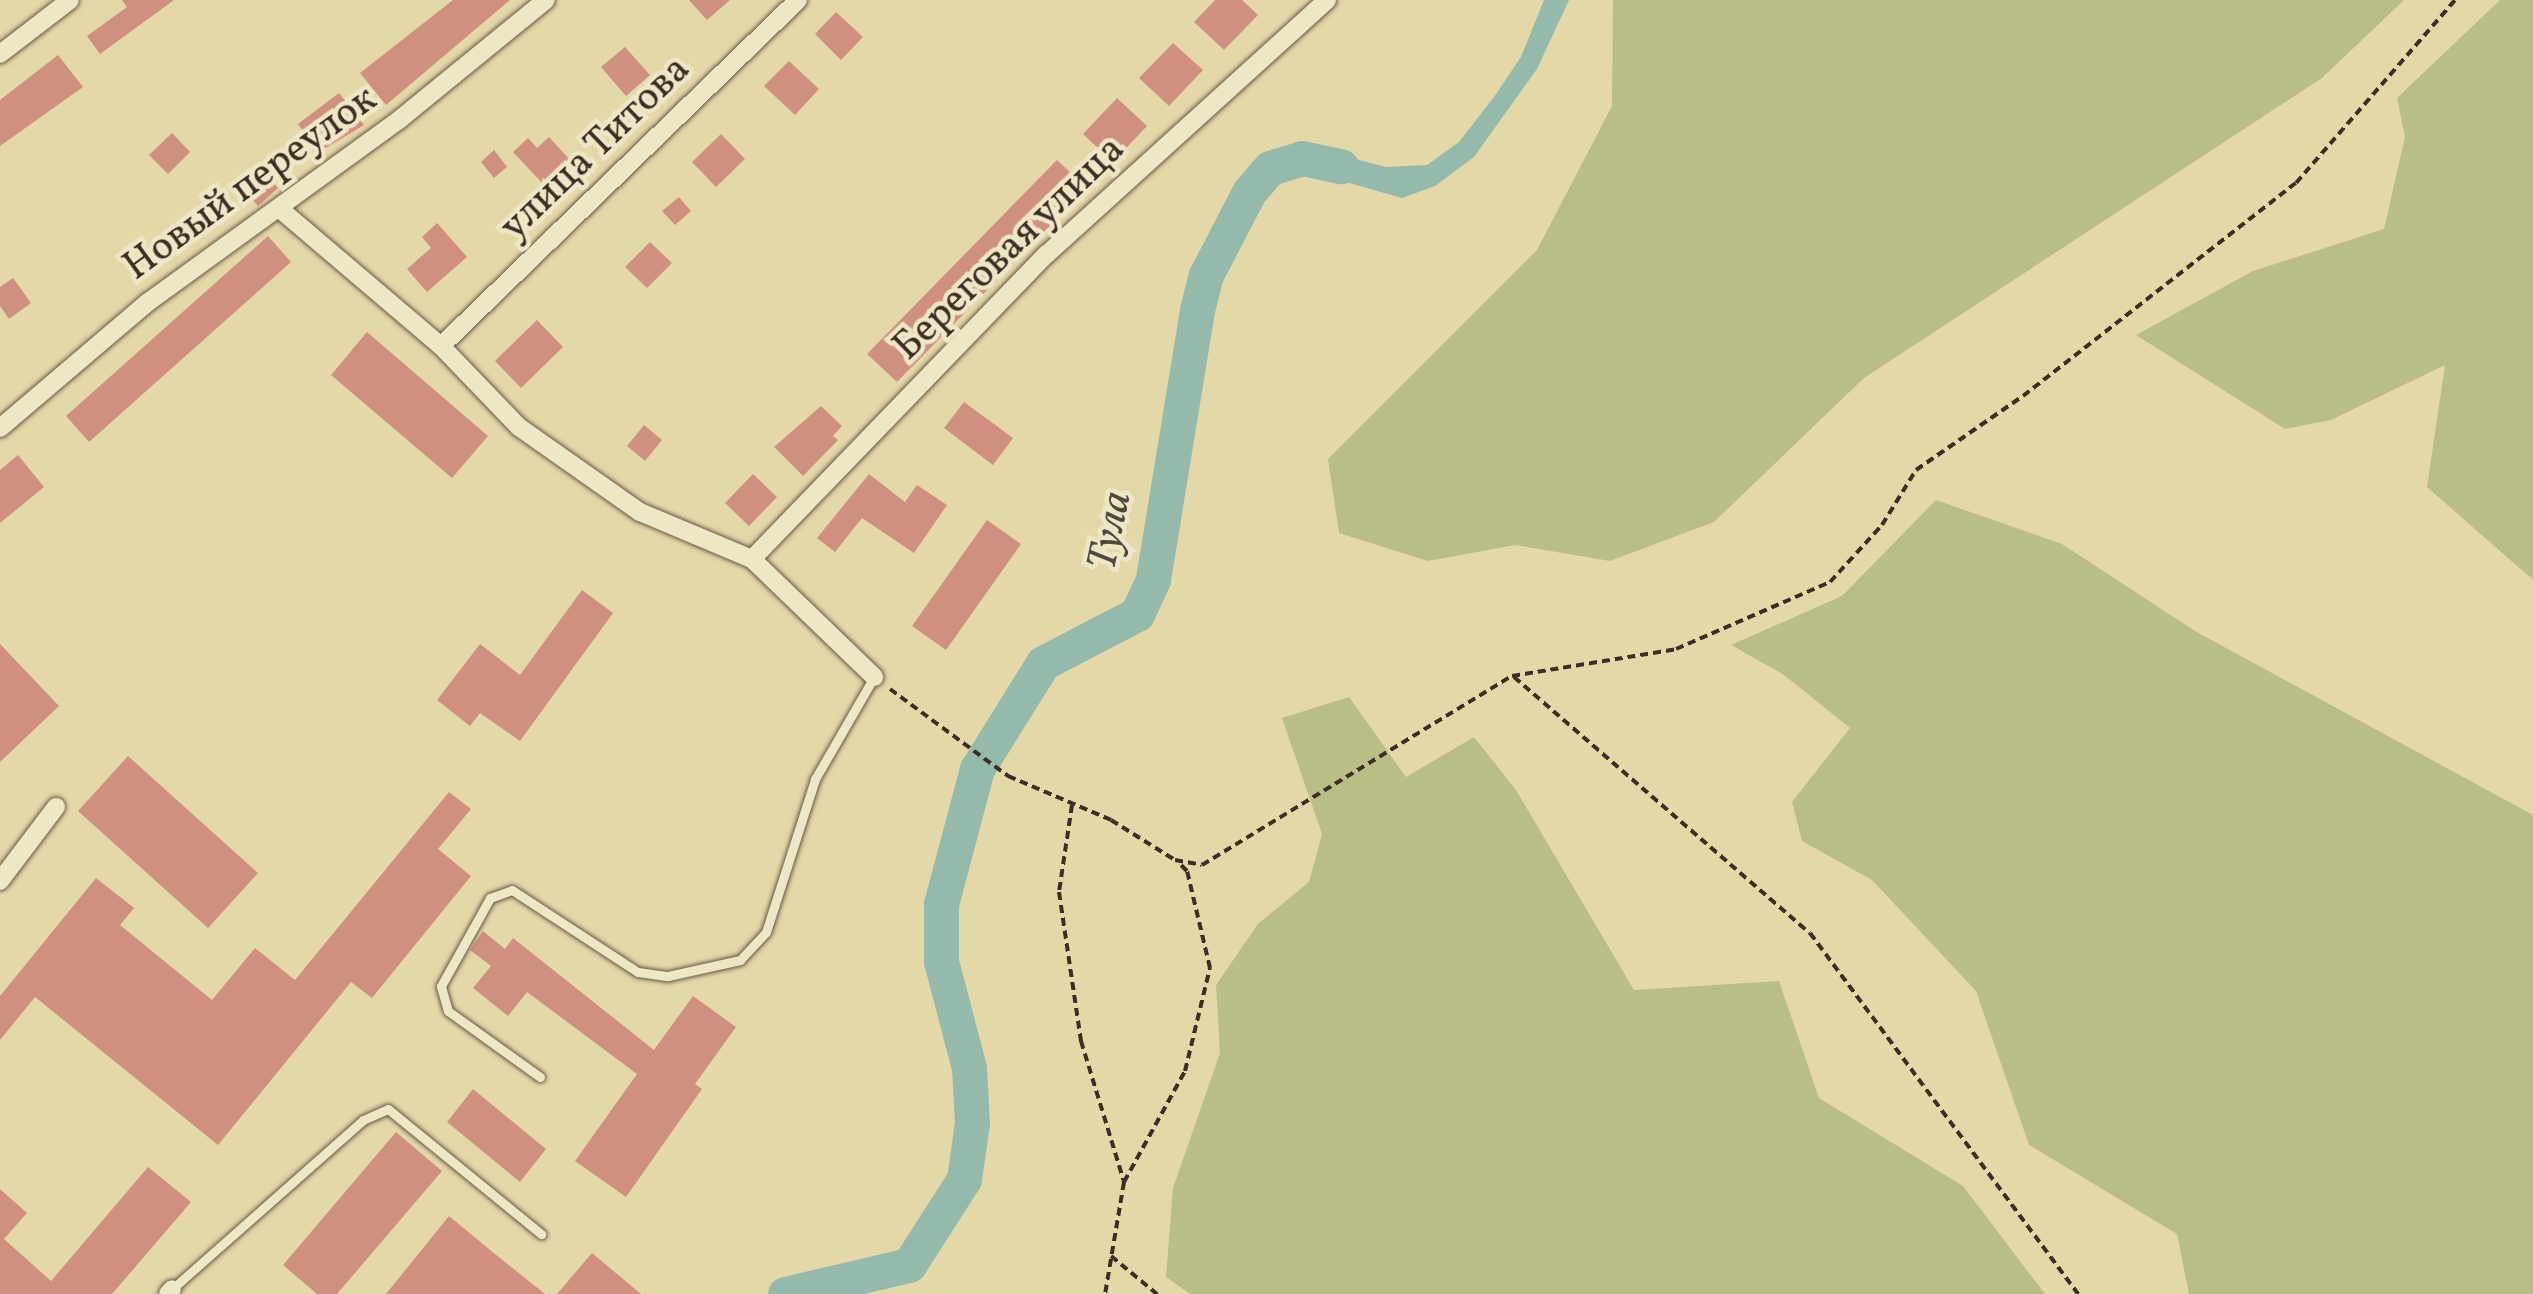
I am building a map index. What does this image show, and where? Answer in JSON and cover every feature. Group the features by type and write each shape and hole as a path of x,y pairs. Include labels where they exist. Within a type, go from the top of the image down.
{"street":[{"path":"0,54 70,0"},
{"name":"Новый переулок","path":"0,428 147,303 281,210 546,0"},
{"name":"улица Титова","path":"441,346 798,0"},
{"name":"Береговая улица","path":"752,559 1047,254 1327,0"},
{"path":"281,210 441,346 519,427 640,512 752,559 874,677"},
{"path":"0,881 56,807"}],"lane":[{"path":"540,1077 448,1011 441,986 490,898 512,890 638,972 668,976 740,960 766,932 815,778 874,677"},
{"path":"170,1292 363,1120 388,1109 541,1234"}],"path":[{"path":"1175,860 1202,865 1512,676 1676,649 1830,582 1882,525 1916,470 2022,396 2296,184 2455,0"},
{"path":"1512,676 1810,933 2078,1294"},
{"path":"874,677 1008,776 1112,820 1187,871 1210,968 1185,1071 1124,1182 1105,1294"},
{"path":"1072,806 1062,910 1081,1041 1124,1182"},
{"path":"1111,1256 1157,1294"}],"green space":[{"path":"1613,0 2404,0 2322,78 1864,378 1714,522 1610,561 1515,545 1428,561 1339,533 1328,459 1537,250 1612,106"},
{"path":"2500,0 2533,0 2533,580 2427,487 2445,365 2331,420 2285,429 2136,335 2253,271 2384,229 2405,137 2397,98"},
{"path":"1936,500 2062,544 2195,631 2533,815 2533,1294 2189,1294 2177,1234 2029,1145 1976,991 1872,880 1802,841 1792,802 1850,728 1784,675 1731,645 1842,596"},
{"path":"1349,697 1406,777 1474,737 1516,790 1634,990 1779,981 1819,1098 1963,1186 2045,1294 1190,1294 1166,1277 1173,1188 1220,1053 1216,985 1258,924 1309,882 1322,834 1282,718"}],"shaded area":[{"path":"1544,0 1569,0 1537,69 1474,157 1435,186 1402,198 1300,169 1293,150 1305,146 1386,167 1427,165 1459,142 1494,97 1521,57"}],"building":[{"path":"122,0 174,0 100,54 87,36 127,7"},
{"path":"453,0 510,0 386,105 360,73"},
{"path":"689,0 730,0 707,20"},
{"path":"1215,0 1242,0 1258,15 1224,50 1194,22"},
{"path":"836,12 863,37 841,60 815,34"},
{"path":"1173,43 1203,70 1169,106 1139,78"},
{"path":"625,47 650,75 626,96 601,67"},
{"path":"58,55 83,87 0,146 0,100"},
{"path":"789,61 819,89 795,115 764,86"},
{"path":"339,93 364,125 319,152 298,124"},
{"path":"1117,98 1147,126 1113,162 1083,134"},
{"path":"172,133 190,152 168,174 149,155"},
{"path":"721,134 745,159 716,187 692,162"},
{"path":"549,137 571,161 544,185 513,152 528,138 537,148"},
{"path":"494,150 507,167 494,178 481,162"},
{"path":"1057,160 1087,188 897,382 867,354"},
{"path":"258,165 278,188 258,206 237,183"},
{"path":"679,197 691,211 675,225 662,211"},
{"path":"437,223 467,257 427,292 407,269 431,248 422,237"},
{"path":"268,236 291,262 89,442 66,416"},
{"path":"650,242 672,263 647,288 625,267"},
{"path":"13,278 31,303 9,319 0,306 0,287"},
{"path":"537,320 563,347 521,388 495,361"},
{"path":"367,332 488,436 452,478 331,375"},
{"path":"964,402 1013,438 993,465 944,428"},
{"path":"821,406 842,426 833,436 838,440 803,476 774,447"},
{"path":"644,425 662,440 645,461 627,446"},
{"path":"18,455 44,487 0,523 0,470"},
{"path":"753,474 777,497 749,526 725,503"},
{"path":"869,474 905,502 917,485 947,505 914,553 862,518 835,552 817,538"},
{"path":"987,520 1021,544 946,650 912,626"},
{"path":"582,590 613,613 520,741 480,713 470,726 437,700 480,644 520,675"},
{"path":"0,644 59,706 0,762"},
{"path":"128,756 258,873 208,928 78,811"},
{"path":"449,792 471,809 438,849 471,876 372,998 351,982 218,1145 35,997 0,1040 0,996 96,878 134,908 120,925 212,1000 255,948 295,980"},
{"path":"483,931 505,949 513,938 654,1050 693,996 736,1027 695,1084 702,1089 626,1197 575,1161 637,1074 527,992 508,1016 473,988 491,966 470,950"},
{"path":"473,1089 546,1149 520,1182 447,1122"},
{"path":"396,1132 442,1171 337,1294 317,1294 283,1265"},
{"path":"148,1167 191,1202 112,1294 0,1294 0,1189 27,1213 4,1239 51,1281"},
{"path":"449,1216 495,1254 545,1294 386,1294"},
{"path":"592,1253 641,1294 557,1294"}],"waterway":[{"name":"Тула","path":"785,1294 909,1265 964,1179 972,1123 969,1068 941,961 941,904 977,769 1043,663 1137,614 1153,579 1206,275 1249,192 1270,168 1302,158 1341,166"}]}
